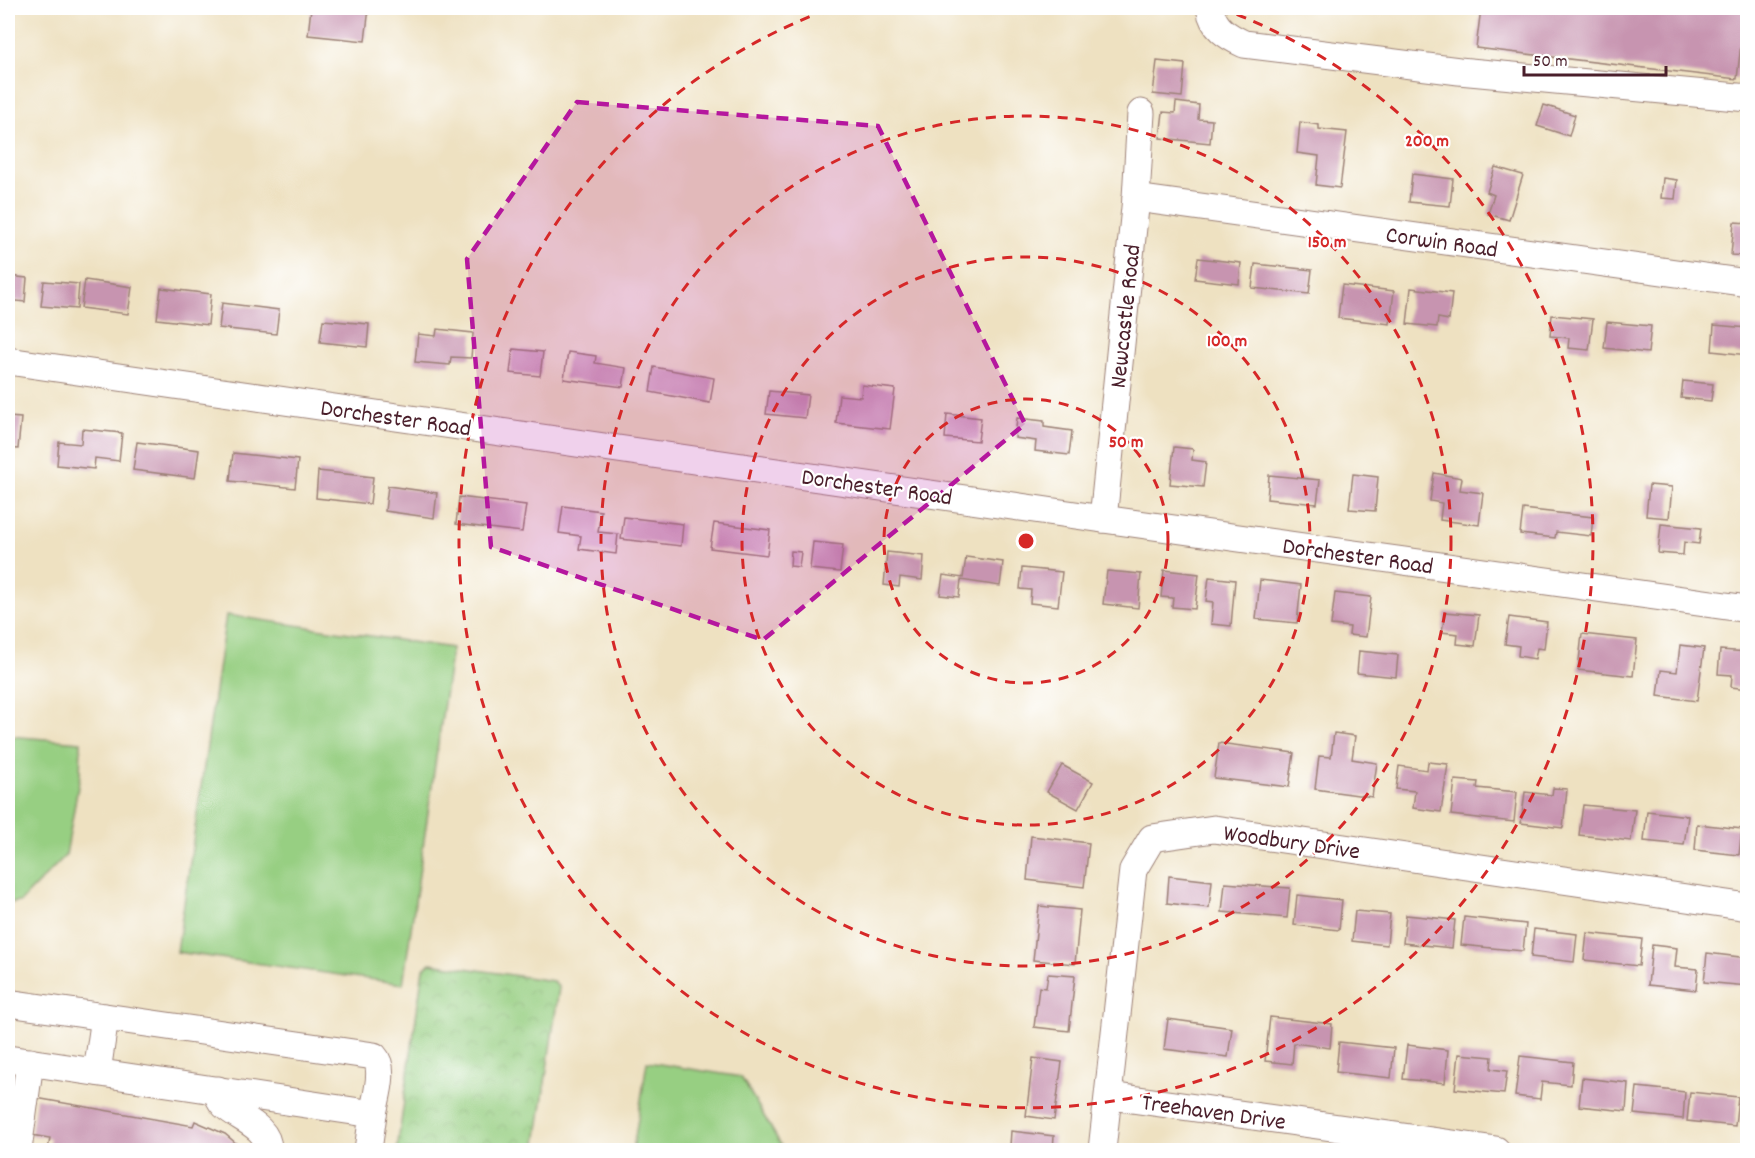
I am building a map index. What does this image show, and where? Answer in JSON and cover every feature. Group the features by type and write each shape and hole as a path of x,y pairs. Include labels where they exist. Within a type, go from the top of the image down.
{"street":[{"path":"1210,8 1210,12 1224,34 1244,44 1459,71 1748,98"},
{"name":"Newcastle Road","path":"1103,519 1136,198 1141,113"},
{"name":"Corwin Road","path":"1136,198 1748,283"},
{"name":"Dorchester Road","path":"8,362 1748,609"},
{"name":"Woodbury Drive","path":"1102,1150 1110,1096 1133,870 1152,838 1214,829 1748,907"},
{"path":"8,1003 374,1056 379,1062 380,1070 368,1150"},
{"path":"98,1072 105,1017"},
{"path":"18,1150 19,1060 374,1114"},
{"path":"218,1090 217,1098 221,1104 248,1120 263,1134 268,1142 268,1150"},
{"name":"Treehaven Drive","path":"1110,1096 1496,1150"}],"highlighted area":[{"path":"577,102 878,126 1025,424 763,640 491,547 467,259"}],"green space":[{"path":"226,615 452,648 403,984 177,952"},
{"path":"8,736 81,742 80,775 66,855 20,902 8,903"},
{"path":"430,963 553,981 559,988 535,1150 397,1150 423,969"},
{"path":"647,1062 741,1077 784,1150 633,1150"}],"building":[{"path":"311,8 369,8 365,41 308,35"},
{"path":"1481,8 1748,8 1748,45 1741,44 1737,79 1476,48"},
{"path":"1157,61 1185,64 1182,97 1153,94"},
{"path":"1176,102 1199,105 1198,119 1212,120 1210,143 1160,138 1163,112 1175,113"},
{"path":"1544,105 1575,115 1569,136 1537,126"},
{"path":"1300,122 1319,125 1319,129 1347,132 1340,188 1316,185 1319,156 1297,153"},
{"path":"1495,167 1523,175 1509,220 1488,214 1494,195 1487,192"},
{"path":"1412,174 1453,179 1450,206 1409,202"},
{"path":"1663,178 1677,180 1675,199 1661,198"},
{"path":"1734,222 1748,223 1748,256 1731,255"},
{"path":"1198,258 1241,263 1239,284 1195,279"},
{"path":"1255,264 1312,270 1309,294 1252,288"},
{"path":"8,276 27,278 25,302 8,300"},
{"path":"85,280 132,287 128,314 81,308"},
{"path":"44,281 79,284 77,309 41,306"},
{"path":"1342,285 1394,291 1390,324 1338,318"},
{"path":"161,288 211,294 208,325 157,319"},
{"path":"1411,288 1452,293 1449,320 1438,318 1437,327 1407,324"},
{"path":"222,303 279,310 276,334 219,328"},
{"path":"1552,315 1593,319 1589,350 1568,348 1569,338 1550,336"},
{"path":"323,320 369,324 367,347 320,342"},
{"path":"1607,322 1651,326 1648,353 1604,348"},
{"path":"1714,325 1748,328 1748,355 1712,351"},
{"path":"437,329 473,333 471,358 451,357 450,365 415,362 418,334 436,336"},
{"path":"513,349 543,352 540,376 510,373"},
{"path":"568,352 596,356 595,363 626,368 623,387 564,379"},
{"path":"654,367 714,378 710,403 650,392"},
{"path":"1683,381 1713,384 1711,401 1681,398"},
{"path":"862,385 895,389 890,429 836,423 839,395 861,397"},
{"path":"769,391 808,395 805,418 766,414"},
{"path":"947,414 981,418 978,441 945,438"},
{"path":"8,417 21,418 18,449 8,448"},
{"path":"1017,418 1044,421 1044,427 1072,431 1069,455 1035,451 1036,441 1015,438"},
{"path":"82,429 122,433 119,461 95,458 94,469 57,465 59,442 81,444"},
{"path":"137,442 199,450 195,478 133,470"},
{"path":"1174,447 1193,449 1192,460 1206,462 1203,487 1170,484"},
{"path":"233,453 298,460 295,488 230,481"},
{"path":"318,471 373,477 370,504 316,498"},
{"path":"1434,473 1462,478 1460,490 1483,493 1479,525 1440,520 1442,503 1430,501"},
{"path":"1353,474 1378,477 1375,511 1349,509"},
{"path":"1269,475 1320,480 1317,504 1267,499"},
{"path":"1649,485 1672,487 1669,518 1646,516"},
{"path":"388,486 437,493 434,518 385,511"},
{"path":"459,497 526,505 522,532 456,524"},
{"path":"563,506 601,511 598,532 618,534 616,554 579,549 581,536 559,533"},
{"path":"1523,509 1593,517 1591,536 1556,532 1555,538 1520,534"},
{"path":"624,517 683,524 681,546 621,539"},
{"path":"714,523 770,530 767,555 710,548"},
{"path":"1661,524 1701,528 1699,544 1684,542 1683,555 1658,553"},
{"path":"813,542 843,545 840,572 810,569"},
{"path":"791,551 801,552 799,567 790,566"},
{"path":"887,552 924,556 922,580 900,577 899,587 884,585"},
{"path":"966,557 1003,562 1000,586 961,580 959,597 940,595 943,575 963,578"},
{"path":"1022,568 1062,572 1058,606 1030,603 1031,590 1020,589"},
{"path":"1164,570 1199,574 1195,609 1172,607 1173,598 1161,597"},
{"path":"1107,571 1141,574 1138,608 1103,604"},
{"path":"1209,577 1235,580 1231,626 1211,624 1213,602 1206,601"},
{"path":"1260,580 1301,585 1297,623 1256,619"},
{"path":"1335,593 1371,597 1366,637 1349,635 1350,627 1331,625"},
{"path":"1445,612 1479,615 1475,646 1457,644 1458,634 1442,632"},
{"path":"1509,617 1547,622 1544,649 1537,648 1535,659 1518,656 1519,646 1505,644"},
{"path":"1582,634 1637,640 1633,676 1578,670"},
{"path":"1680,645 1704,648 1697,701 1658,696 1661,670 1677,672"},
{"path":"1720,650 1748,652 1748,689 1731,687 1732,675 1718,674"},
{"path":"1359,651 1398,655 1396,677 1357,673"},
{"path":"1334,733 1355,736 1352,759 1377,763 1372,797 1315,789 1319,756 1331,757"},
{"path":"1219,743 1294,753 1289,787 1214,778"},
{"path":"1428,762 1448,764 1441,812 1413,808 1415,791 1396,789 1399,766 1427,770"},
{"path":"1062,765 1093,782 1078,809 1047,792"},
{"path":"1455,780 1478,782 1477,788 1517,792 1514,822 1451,815"},
{"path":"1553,788 1567,789 1563,828 1521,823 1525,792 1552,795"},
{"path":"1583,805 1635,810 1631,841 1579,835"},
{"path":"1647,811 1688,816 1684,845 1644,841"},
{"path":"1697,824 1742,829 1739,855 1695,850"},
{"path":"1031,836 1089,843 1084,887 1027,880"},
{"path":"1169,876 1212,881 1209,908 1167,903"},
{"path":"1225,883 1290,888 1287,918 1222,912"},
{"path":"1297,895 1342,900 1339,930 1294,925"},
{"path":"1039,906 1080,910 1075,964 1033,960"},
{"path":"1355,911 1390,914 1387,945 1352,941"},
{"path":"1406,915 1455,920 1452,948 1403,943"},
{"path":"1464,917 1526,924 1523,951 1461,945"},
{"path":"1534,929 1577,934 1574,962 1531,957"},
{"path":"1587,933 1642,939 1639,966 1584,960"},
{"path":"1652,945 1677,948 1675,967 1698,969 1696,990 1648,985"},
{"path":"1707,953 1748,958 1748,986 1704,982"},
{"path":"1048,974 1075,976 1069,1031 1034,1027 1039,987 1046,988"},
{"path":"1270,1017 1332,1024 1330,1048 1294,1043 1292,1064 1265,1061"},
{"path":"1168,1019 1232,1028 1228,1057 1164,1049"},
{"path":"1339,1042 1394,1048 1391,1078 1336,1072"},
{"path":"1407,1045 1448,1050 1445,1083 1403,1079"},
{"path":"1459,1054 1492,1057 1491,1069 1507,1071 1504,1094 1455,1089"},
{"path":"1520,1056 1573,1062 1571,1085 1542,1082 1540,1099 1515,1096"},
{"path":"1033,1058 1062,1062 1054,1120 1026,1116"},
{"path":"1582,1078 1628,1083 1626,1111 1579,1106"},
{"path":"1637,1087 1685,1092 1683,1119 1634,1114"},
{"path":"1690,1092 1738,1097 1735,1126 1687,1121"},
{"path":"36,1098 193,1126 195,1121 225,1134 244,1150 48,1150 50,1138 31,1135"},
{"path":"1011,1131 1054,1136 1053,1150 1002,1150 1002,1145 1010,1146"}]}
